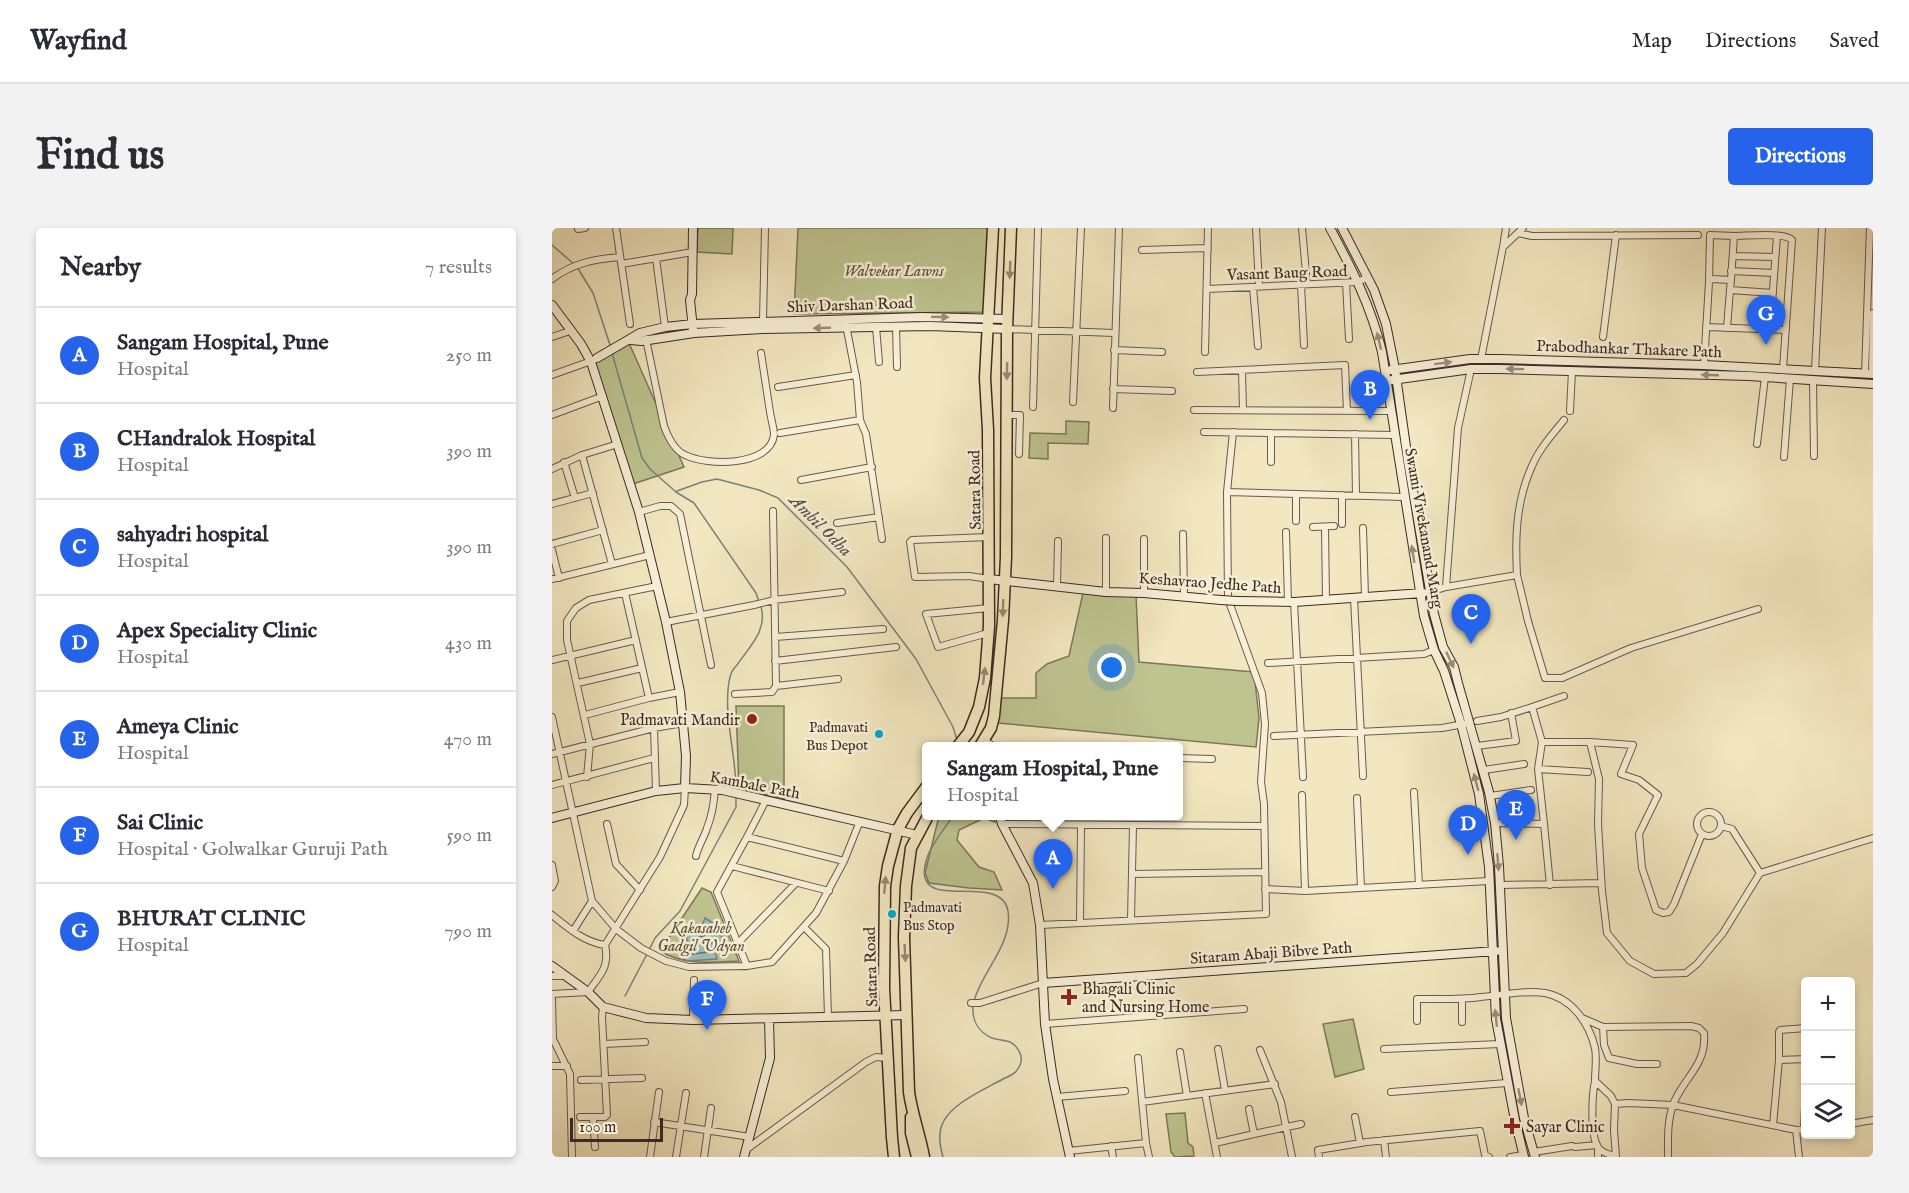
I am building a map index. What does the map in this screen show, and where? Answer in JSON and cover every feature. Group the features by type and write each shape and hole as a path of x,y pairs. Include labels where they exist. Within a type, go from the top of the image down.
{"highway":[{"name":"Satara Road","path":"962,742 969,732 979,707 985,678 988,633 988,430 985,378 993,228"},
{"name":"Satara Road","path":"987,742 997,702 1005,580 1007,324 1011,228"},
{"name":"Satara Road","path":"894,1157 884,988 885,886 898,830 922,794"},
{"name":"Satara Road","path":"924,1157 911,1107 906,1015 905,910 911,848 926,820"},
{"path":"911,1107 912,1133 917,1157"},
{"path":"891,1111 901,1157"}],"street":[{"path":"616,228 630,324"},
{"path":"693,228 690,300 696,328"},
{"path":"763,321 765,228"},
{"path":"1033,407 1038,228"},
{"path":"1073,402 1081,228"},
{"path":"1113,408 1119,228"},
{"path":"1205,352 1208,228"},
{"path":"1256,228 1258,346"},
{"path":"1302,228 1304,345"},
{"name":"Swami Vivekanand Marg","path":"1330,228 1364,294 1376,327 1420,593 1434,650 1469,723 1484,825 1494,995 1500,1044 1524,1156"},
{"name":"Swami Vivekanand Marg","path":"1342,228 1374,290 1386,324 1397,379 1430,592 1443,647 1454,668 1490,796 1495,823 1500,885 1504,994 1524,1118 1534,1155"},
{"path":"1481,359 1506,228"},
{"path":"1815,370 1822,228"},
{"path":"1870,228 1870,374"},
{"path":"1503,247 1521,230 1532,236 1698,235"},
{"path":"1603,337 1616,235"},
{"path":"1704,365 1710,235 1777,236 1789,237 1792,240 1783,369"},
{"path":"1727,328 1734,236"},
{"path":"1770,330 1777,236"},
{"path":"1142,250 1208,248"},
{"path":"552,279 567,269 589,260 656,258 693,252"},
{"path":"1733,256 1775,257"},
{"path":"656,258 665,327"},
{"path":"1731,271 1774,273"},
{"name":"Vasant Baug Road","path":"1207,289 1346,283 1358,282 1368,277"},
{"path":"1709,282 1712,279 1731,280"},
{"path":"1346,283 1349,339"},
{"path":"1364,294 1374,290"},
{"path":"1730,290 1773,293"},
{"path":"552,305 594,360 639,512 666,622 680,692 686,756 684,805 677,822 660,858 605,945 608,957 606,966 588,992"},
{"path":"1870,374 1873,313"},
{"name":"Shiv Darshan Road","path":"594,360 629,340 646,336 763,321 922,316 1007,324"},
{"path":"845,318 856,375 860,420 866,434 882,539"},
{"name":"Shiv Darshan Road","path":"646,336 665,327 847,328 988,323"},
{"path":"1007,324 1035,331 1114,333"},
{"path":"896,326 897,367"},
{"path":"876,327 879,362"},
{"path":"1706,327 1786,330"},
{"path":"552,337 570,331"},
{"path":"646,336 668,438 684,455 712,463 752,457 766,451 774,436 761,353"},
{"path":"1114,350 1162,352"},
{"name":"Prabodhankar Thakare Path","path":"1385,371 1481,359 1704,365 1749,371 1765,377 1873,384"},
{"path":"552,375 594,360"},
{"path":"1197,372 1345,365 1347,411"},
{"path":"1446,587 1458,428 1471,369"},
{"name":"Prabodhankar Thakare Path","path":"1386,381 1471,369 1749,371 1783,369 1870,374"},
{"path":"1242,370 1243,410"},
{"path":"1570,411 1572,371"},
{"path":"778,387 856,375"},
{"path":"1757,444 1765,377"},
{"path":"1784,457 1790,379"},
{"path":"1813,380 1814,456"},
{"path":"1113,389 1172,391"},
{"path":"552,415 603,396"},
{"path":"1194,410 1390,411"},
{"path":"1006,415 1020,416 1019,454"},
{"path":"780,433 860,420"},
{"path":"1563,420 1532,466 1516,524 1517,575 1545,678 1562,678 1631,648 1758,609"},
{"path":"1204,432 1394,435"},
{"path":"1040,925 1266,914 1264,804 1261,782 1264,724 1262,693 1228,599 1227,492 1233,432"},
{"path":"1271,433 1271,462"},
{"path":"1355,434 1356,496"},
{"path":"552,470 564,462 618,444"},
{"path":"582,455 612,564"},
{"path":"564,462 575,498"},
{"path":"801,480 872,467"},
{"path":"1227,492 1404,497"},
{"path":"552,504 593,493"},
{"path":"1296,495 1296,521"},
{"path":"1342,495 1342,524"},
{"path":"639,512 660,506 671,506 680,514 711,665"},
{"path":"735,694 772,692 776,686 773,511"},
{"path":"837,523 879,517"},
{"path":"1313,527 1334,526"},
{"path":"1325,527 1326,600"},
{"path":"1362,528 1365,597"},
{"path":"552,543 603,530"},
{"path":"1286,532 1298,660 1303,777"},
{"path":"1183,534 1184,596"},
{"path":"989,537 912,540 910,542 915,577 969,576 989,579"},
{"path":"1106,538 1106,592"},
{"path":"1144,538 1144,593"},
{"path":"1057,586 1058,541"},
{"path":"552,550 555,579 650,555"},
{"path":"1430,592 1446,587 1517,575"},
{"name":"Keshavrao Jedhe Path","path":"989,579 1106,592 1237,601 1291,602 1430,592"},
{"path":"587,777 590,744 567,640 567,621 576,608 589,600 657,586"},
{"path":"666,622 774,600 842,592"},
{"path":"625,593 649,698"},
{"path":"1354,598 1363,776"},
{"path":"988,608 926,614 938,647 988,633"},
{"path":"775,637 883,629"},
{"path":"552,660 636,640"},
{"path":"775,661 896,647"},
{"path":"1268,663 1424,654 1434,650"},
{"path":"578,683 642,668"},
{"path":"776,686 838,679"},
{"path":"585,715 680,692"},
{"path":"1274,736 1442,728 1511,713 1564,696"},
{"path":"1532,707 1542,742 1538,769 1550,885"},
{"path":"1477,746 1516,741 1511,713"},
{"path":"552,717 592,901 616,929 641,948 666,961 689,967 747,966 772,962 816,913 844,861 860,821"},
{"path":"552,754 683,723"},
{"path":"654,729 656,792"},
{"path":"1542,742 1632,745 1621,774 1639,780 1658,795 1639,834 1642,868 1656,910 1663,913 1668,912 1674,904 1702,834"},
{"path":"1590,742 1599,779 1601,883 1607,933 1630,962 1654,974 1686,973 1697,964 1723,933 1760,873 1873,838"},
{"path":"1183,758 1212,759"},
{"path":"552,785 654,759"},
{"path":"1484,770 1524,764"},
{"path":"1538,769 1588,772"},
{"name":"Kambale Path","path":"552,818 656,792 685,788 715,789 917,835"},
{"path":"696,856 708,828 715,789"},
{"path":"1490,796 1531,790"},
{"path":"1414,792 1419,885"},
{"path":"1302,795 1305,891"},
{"path":"1357,798 1361,888"},
{"path":"747,966 717,892 765,800"},
{"path":"1704,813 1716,815 1720,821 1719,830 1714,835 1702,834 1697,821 1704,813"},
{"path":"1001,820 1081,825 1264,826"},
{"path":"1001,820 1033,883 1040,925 1045,1024 1069,1154 1111,1146 1146,1143"},
{"path":"1495,823 1544,824"},
{"path":"607,824 616,864 640,890"},
{"path":"1080,923 1081,825"},
{"path":"1131,920 1133,825"},
{"path":"1720,826 1732,829 1760,873"},
{"path":"747,837 844,861"},
{"path":"552,865 555,881 552,887"},
{"path":"732,866 829,891"},
{"path":"1132,874 1265,872"},
{"path":"1265,889 1305,891 1489,881"},
{"path":"738,943 796,883"},
{"path":"1500,885 1601,883"},
{"path":"573,931 592,901"},
{"path":"552,915 594,944 605,945"},
{"path":"804,927 826,949 828,1017"},
{"name":"Sitaram Abaji Bibve Path","path":"1043,983 1502,951"},
{"path":"552,966 588,992 603,1007 646,1018 693,1020 906,1015"},
{"path":"552,976 565,976"},
{"path":"693,1020 694,980"},
{"path":"971,1003 980,1003 1043,983"},
{"path":"552,994 588,992"},
{"path":"1417,1021 1416,999 1462,999 1504,994 1544,993 1572,1006 1582,1018 1595,1049 1595,1081 1591,1101 1598,1157"},
{"path":"552,999 553,1039 570,1074 572,1157"},
{"path":"1462,999 1462,1022"},
{"path":"580,1117 605,1117 607,1115 603,1007"},
{"path":"1045,1024 1244,1009"},
{"path":"1582,1018 1603,1027 1691,1026 1699,1028 1704,1033 1704,1051 1696,1069 1673,1105 1668,1130 1668,1157"},
{"path":"746,1153 770,1058 769,1019"},
{"path":"1603,1027 1604,1045 1609,1058 1637,1064 1657,1064"},
{"path":"1773,1125 1779,1060 1779,1032 1780,1030 1801,1028"},
{"path":"604,1044 645,1042"},
{"path":"1384,1049 1500,1044"},
{"path":"1218,1049 1225,1090"},
{"path":"1260,1050 1281,1102 1292,1157"},
{"path":"1180,1052 1187,1096"},
{"path":"746,1153 866,1062 876,1057 887,1058"},
{"path":"1138,1058 1149,1157"},
{"path":"1779,1060 1801,1059"},
{"path":"552,1066 567,1066"},
{"path":"581,1080 642,1078"},
{"path":"1534,1155 1574,1146 1597,1147 1615,1157 1615,1104 1611,1096 1595,1081"},
{"path":"1391,1092 1507,1083"},
{"path":"1142,1102 1275,1084"},
{"path":"1057,1097 1125,1091"},
{"path":"650,1157 659,1092"},
{"path":"676,1157 686,1093"},
{"path":"1205,1093 1217,1157"},
{"path":"1615,1104 1673,1105 1801,1130"},
{"path":"704,1157 711,1108"},
{"path":"1249,1109 1254,1134"},
{"path":"594,1117 595,1147"},
{"path":"1355,1117 1360,1143"},
{"path":"1855,1124 1873,1120"},
{"path":"654,1122 750,1137"},
{"path":"1215,1143 1301,1124"},
{"path":"1796,1130 1799,1157"},
{"path":"1319,1157 1318,1150 1360,1143 1480,1131 1485,1155 1489,1157"},
{"path":"1384,1140 1386,1157"},
{"path":"1111,1146 1113,1157"},
{"path":"1510,1157 1524,1156"}],"green space":[{"path":"698,228 733,228 732,254 697,252"},
{"name":"Walvekar Lawns","path":"798,228 994,228 989,312 794,314"},
{"path":"629,343 684,467 633,484 595,363"},
{"path":"1066,421 1089,422 1088,444 1048,443 1048,459 1029,458 1030,433 1066,434"},
{"path":"1083,593 1136,595 1139,662 1254,672 1259,718 1256,747 998,723 1000,698 1036,698 1036,673 1047,664 1069,656"},
{"path":"736,706 784,706 784,799 739,789"},
{"path":"938,820 980,820 959,830 957,840 979,867 994,872 1002,890 929,883 925,873"},
{"name":"Kakasaheb Gadgil Udyan","path":"702,888 711,892 739,961 689,961 660,951"},
{"path":"1353,1019 1364,1069 1335,1077 1323,1024"},
{"path":"1185,1113 1188,1143 1193,1147 1194,1156 1175,1157 1171,1152 1166,1114"}],"water":[{"path":"705,918 719,927 723,942 717,945 715,950 717,959 687,961 684,959 682,947 682,945 688,946 686,934 694,929 700,931"}],"waterway":[{"name":"Ambil Odha","path":"552,245 574,264"},
{"name":"Ambil Odha","path":"577,267 593,293 610,345"},
{"name":"Ambil Odha","path":"612,353 642,458 650,469 676,492 694,503 756,593 759,602"},
{"name":"Ambil Odha","path":"677,491 717,479 759,490 778,498 847,567 916,659 953,727 957,740"},
{"path":"736,789 728,718 728,690 732,672 760,631 761,607"},
{"path":"649,950 655,938 680,911 736,807 736,797"},
{"name":"Ambil Odha","path":"950,820 928,855 924,874 929,885 941,890 989,893 1002,899 1008,911 1006,935 1002,946 974,1001"},
{"path":"625,996 647,954"},
{"name":"Ambil Odha","path":"943,1157 940,1134 947,1116 964,1101 1013,1074 1021,1062 1020,1052 1016,1046 1008,1041 992,1038 980,1029 975,1021 973,1006"}],"place":[{"name":"BHURAT CLINIC","path":"1766,345"},
{"name":"CHandralok Hospital","path":"1370,420"},
{"name":"sahyadri hospital","path":"1471,644"},
{"name":"Padmavati Mandir","path":"752,719"},
{"name":"Padmavati Bus Depot","path":"879,734"},
{"name":"Ameya Clinic","path":"1516,840"},
{"name":"Apex Speciality Clinic","path":"1468,855"},
{"name":"Sangam Hospital, Pune","path":"1053,889"},
{"name":"Padmavati Bus Stop","path":"892,914"},
{"name":"Bhagali Clinic and Nursing Home","path":"1069,997"},
{"name":"Sai Clinic","path":"707,1030"},
{"name":"Sayar Clinic","path":"1512,1126"}]}
